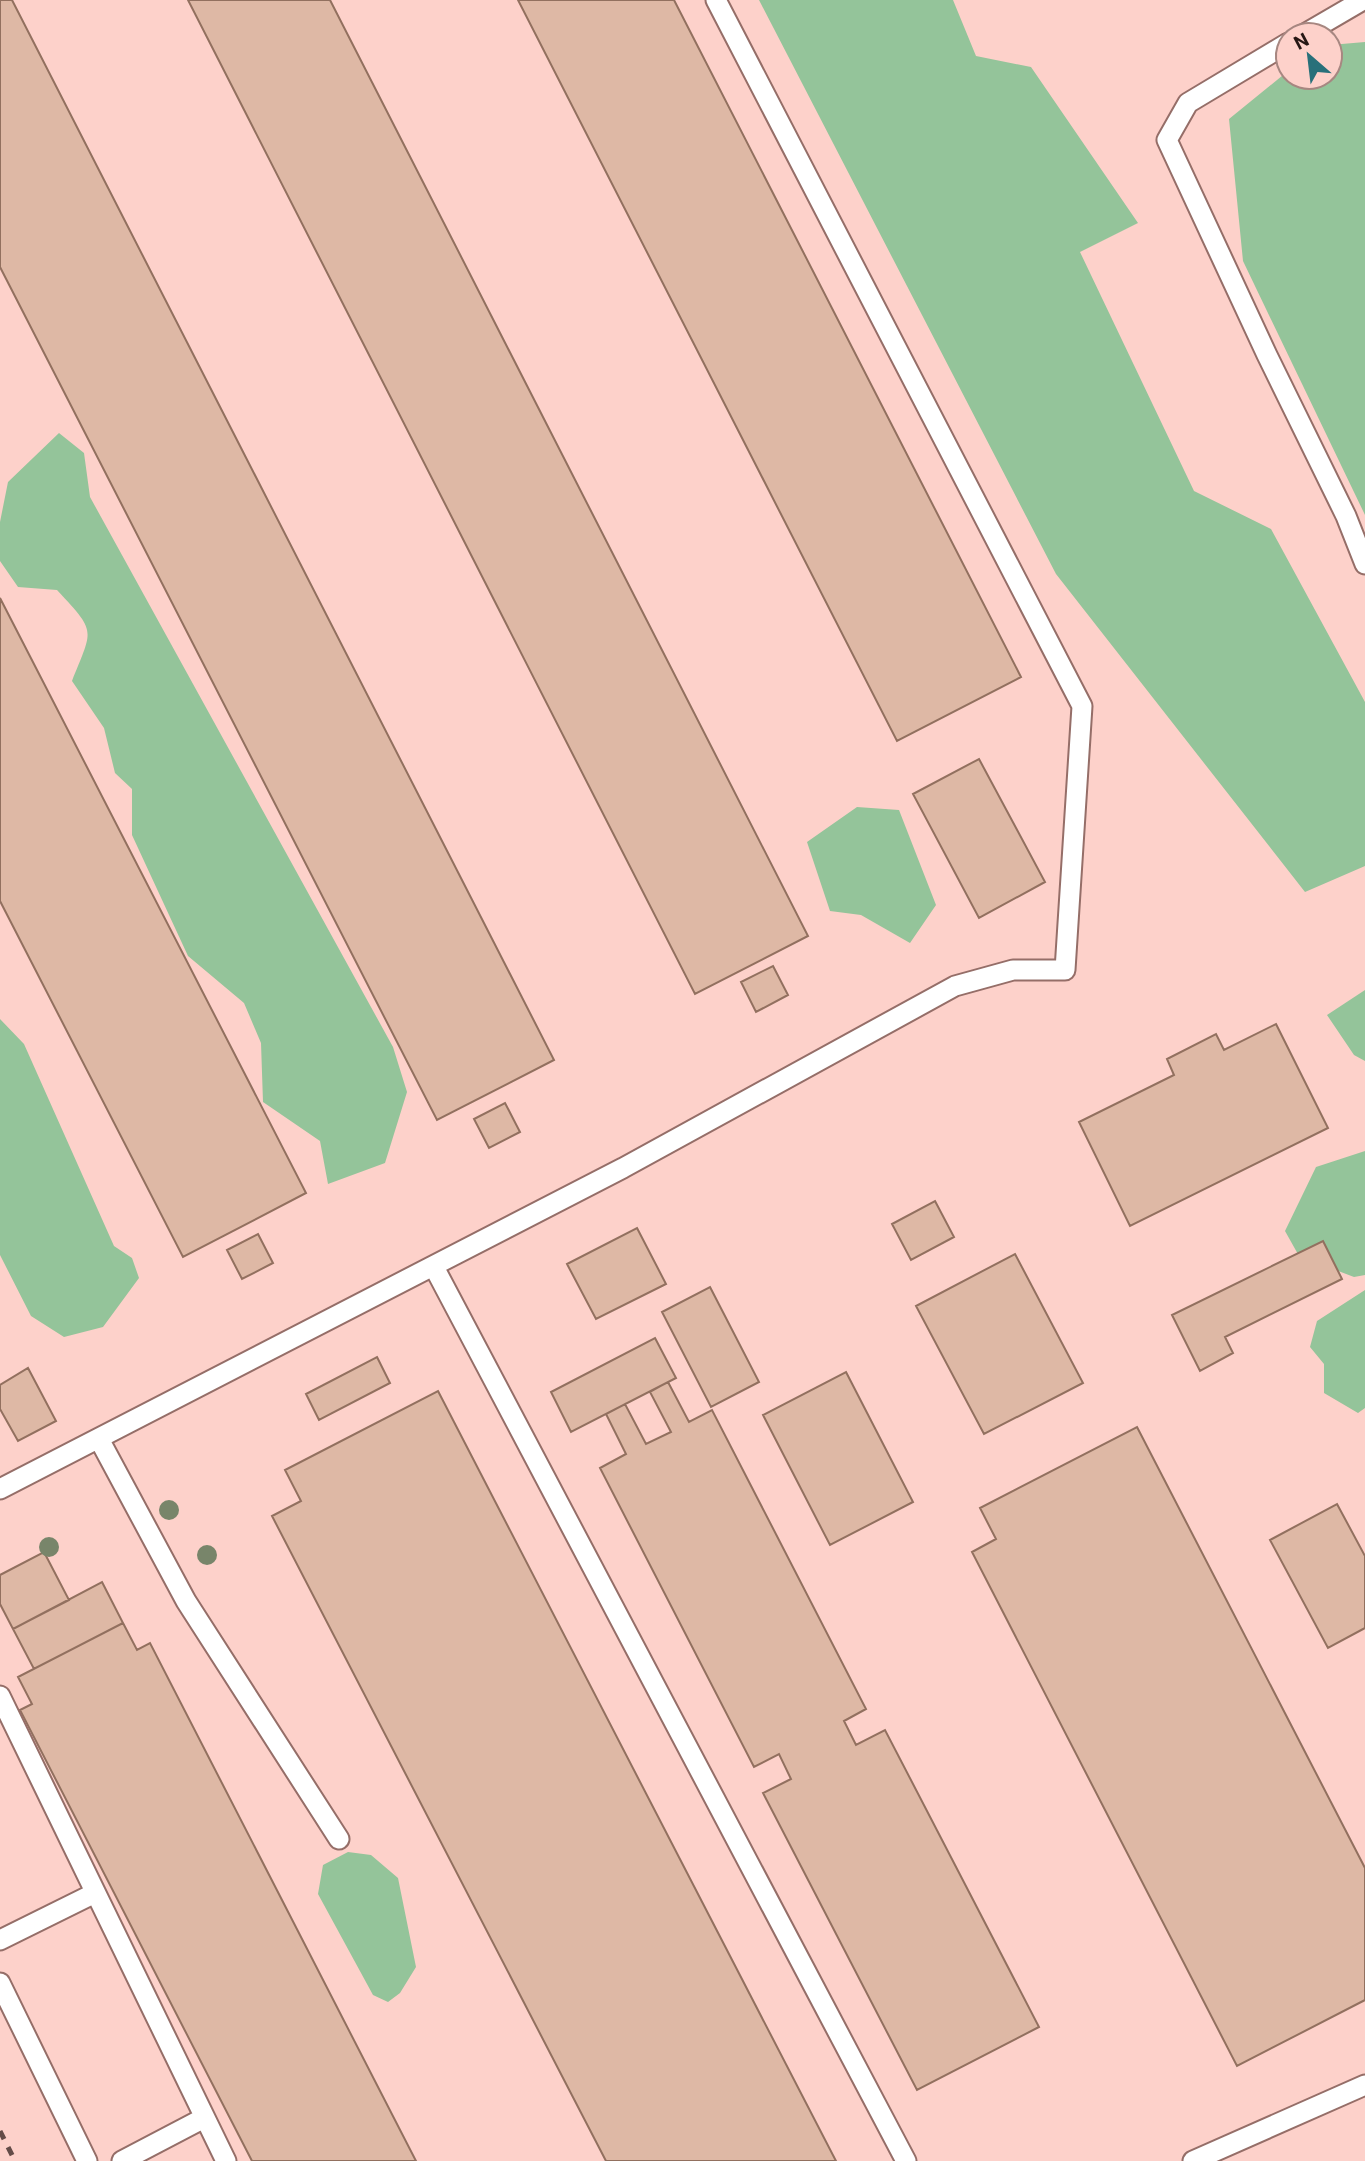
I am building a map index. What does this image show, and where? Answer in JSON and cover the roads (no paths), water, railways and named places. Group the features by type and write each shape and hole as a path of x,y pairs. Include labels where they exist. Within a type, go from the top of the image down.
{"lane":[{"path":"0,1489 623,1168 955,986 1013,970 1065,970 1082,706 716,0"},
{"path":"1327,21 1363,0"},
{"path":"1274,51 1188,103 1167,140 1267,355 1346,516 1365,564"},
{"path":"434,1267 906,2161"},
{"path":"99,1439 186,1601 339,1839"},
{"path":"0,1696 226,2161"},
{"path":"0,1940 95,1893"},
{"path":"0,1983 87,2161"},
{"path":"1193,2161 1365,2085"},
{"path":"122,2161 204,2118"}],"railway":[{"path":"0,2131 15,2161"}]}
